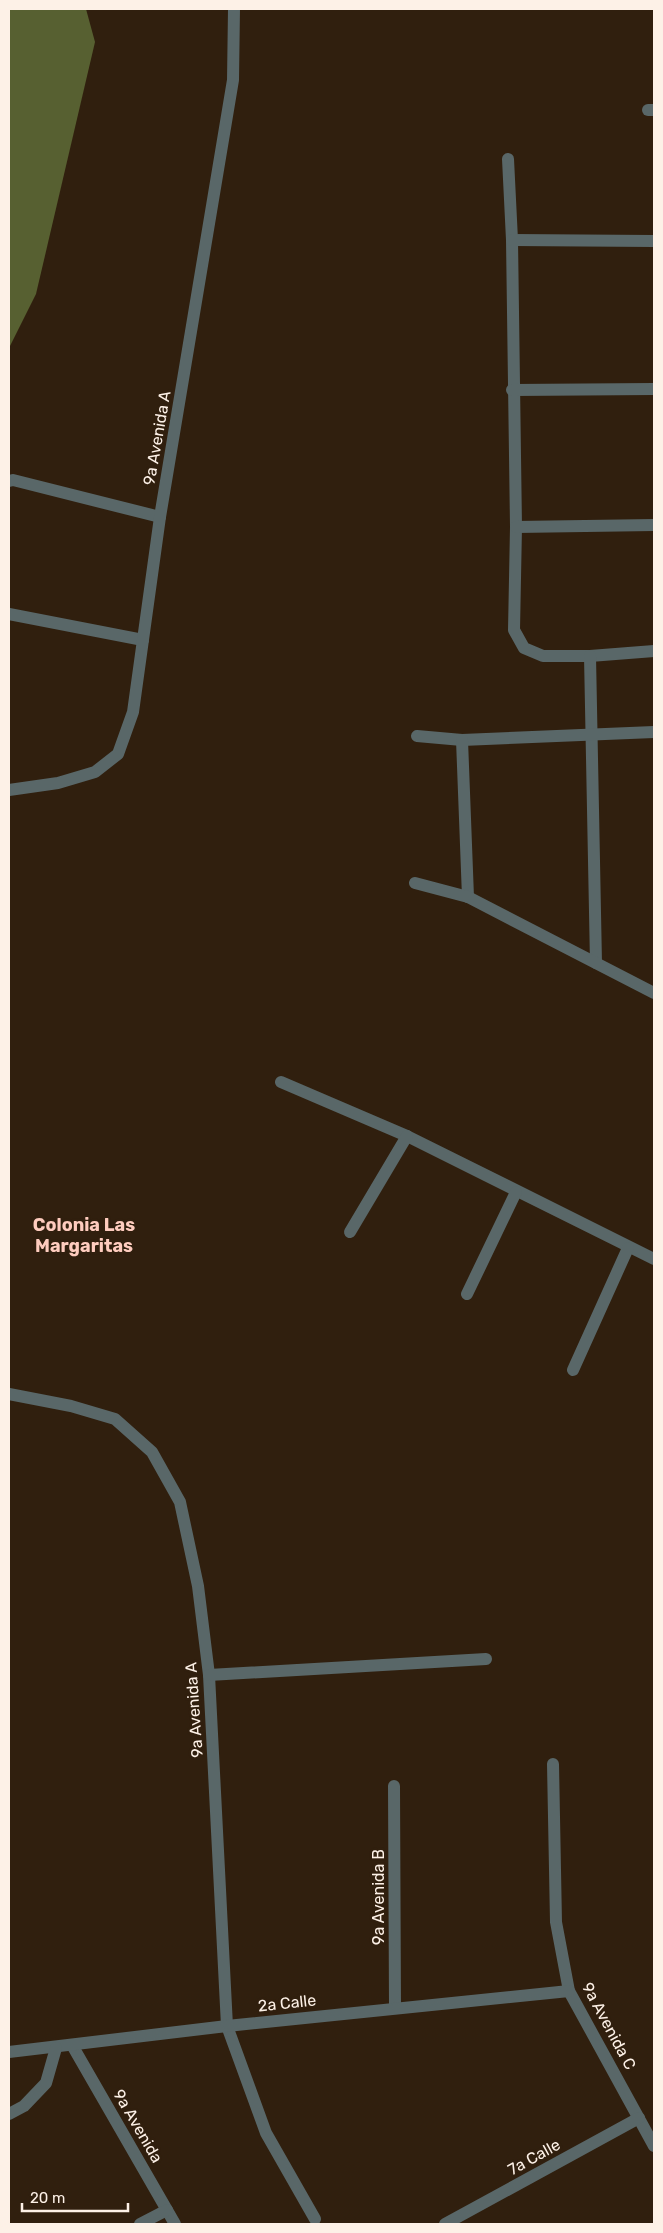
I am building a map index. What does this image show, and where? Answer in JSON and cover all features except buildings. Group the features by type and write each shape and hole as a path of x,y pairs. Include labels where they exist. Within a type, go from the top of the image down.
{"street":[{"name":"9a Avenida A","path":"9,790 58,783 95,772 118,754 134,712 160,517 233,80 234,9"},
{"path":"508,160 512,240 512,390 516,528 514,630 524,648 543,656 590,656 654,651"},
{"path":"512,240 654,241"},
{"path":"512,390 654,389"},
{"path":"9,481 13,480 160,517"},
{"path":"516,528 654,525"},
{"path":"9,614 143,640"},
{"path":"590,656 590,734 596,963"},
{"path":"418,736 462,740 654,732"},
{"path":"462,740 468,897"},
{"path":"415,883 468,897 654,993"},
{"path":"281,1082 407,1136 628,1248 654,1259"},
{"path":"350,1232 407,1136"},
{"path":"467,1294 516,1192"},
{"path":"573,1370 628,1248"},
{"name":"9a Avenida A","path":"9,1394 71,1406 115,1419 152,1452 180,1502 198,1586 209,1675 227,2026 266,2133 315,2219"},
{"path":"209,1675 486,1659"},
{"name":"9a Avenida C","path":"553,1764 556,1922 569,1991 654,2146"},
{"name":"9a Avenida B","path":"394,1786 395,2008"},
{"name":"2a Calle","path":"9,2052 56,2048 227,2026 569,1991"},
{"name":"9a Avenida","path":"72,2045 175,2224"},
{"path":"9,2114 24,2106 46,2083 56,2048"},
{"name":"7a Calle","path":"445,2224 639,2118"},
{"path":"140,2224 167,2210"}],"green space":[{"path":"9,9 86,9 95,42 36,294 9,348"}],"district":[{"name":"Colonia Las Margaritas","path":"84,1235"}]}
